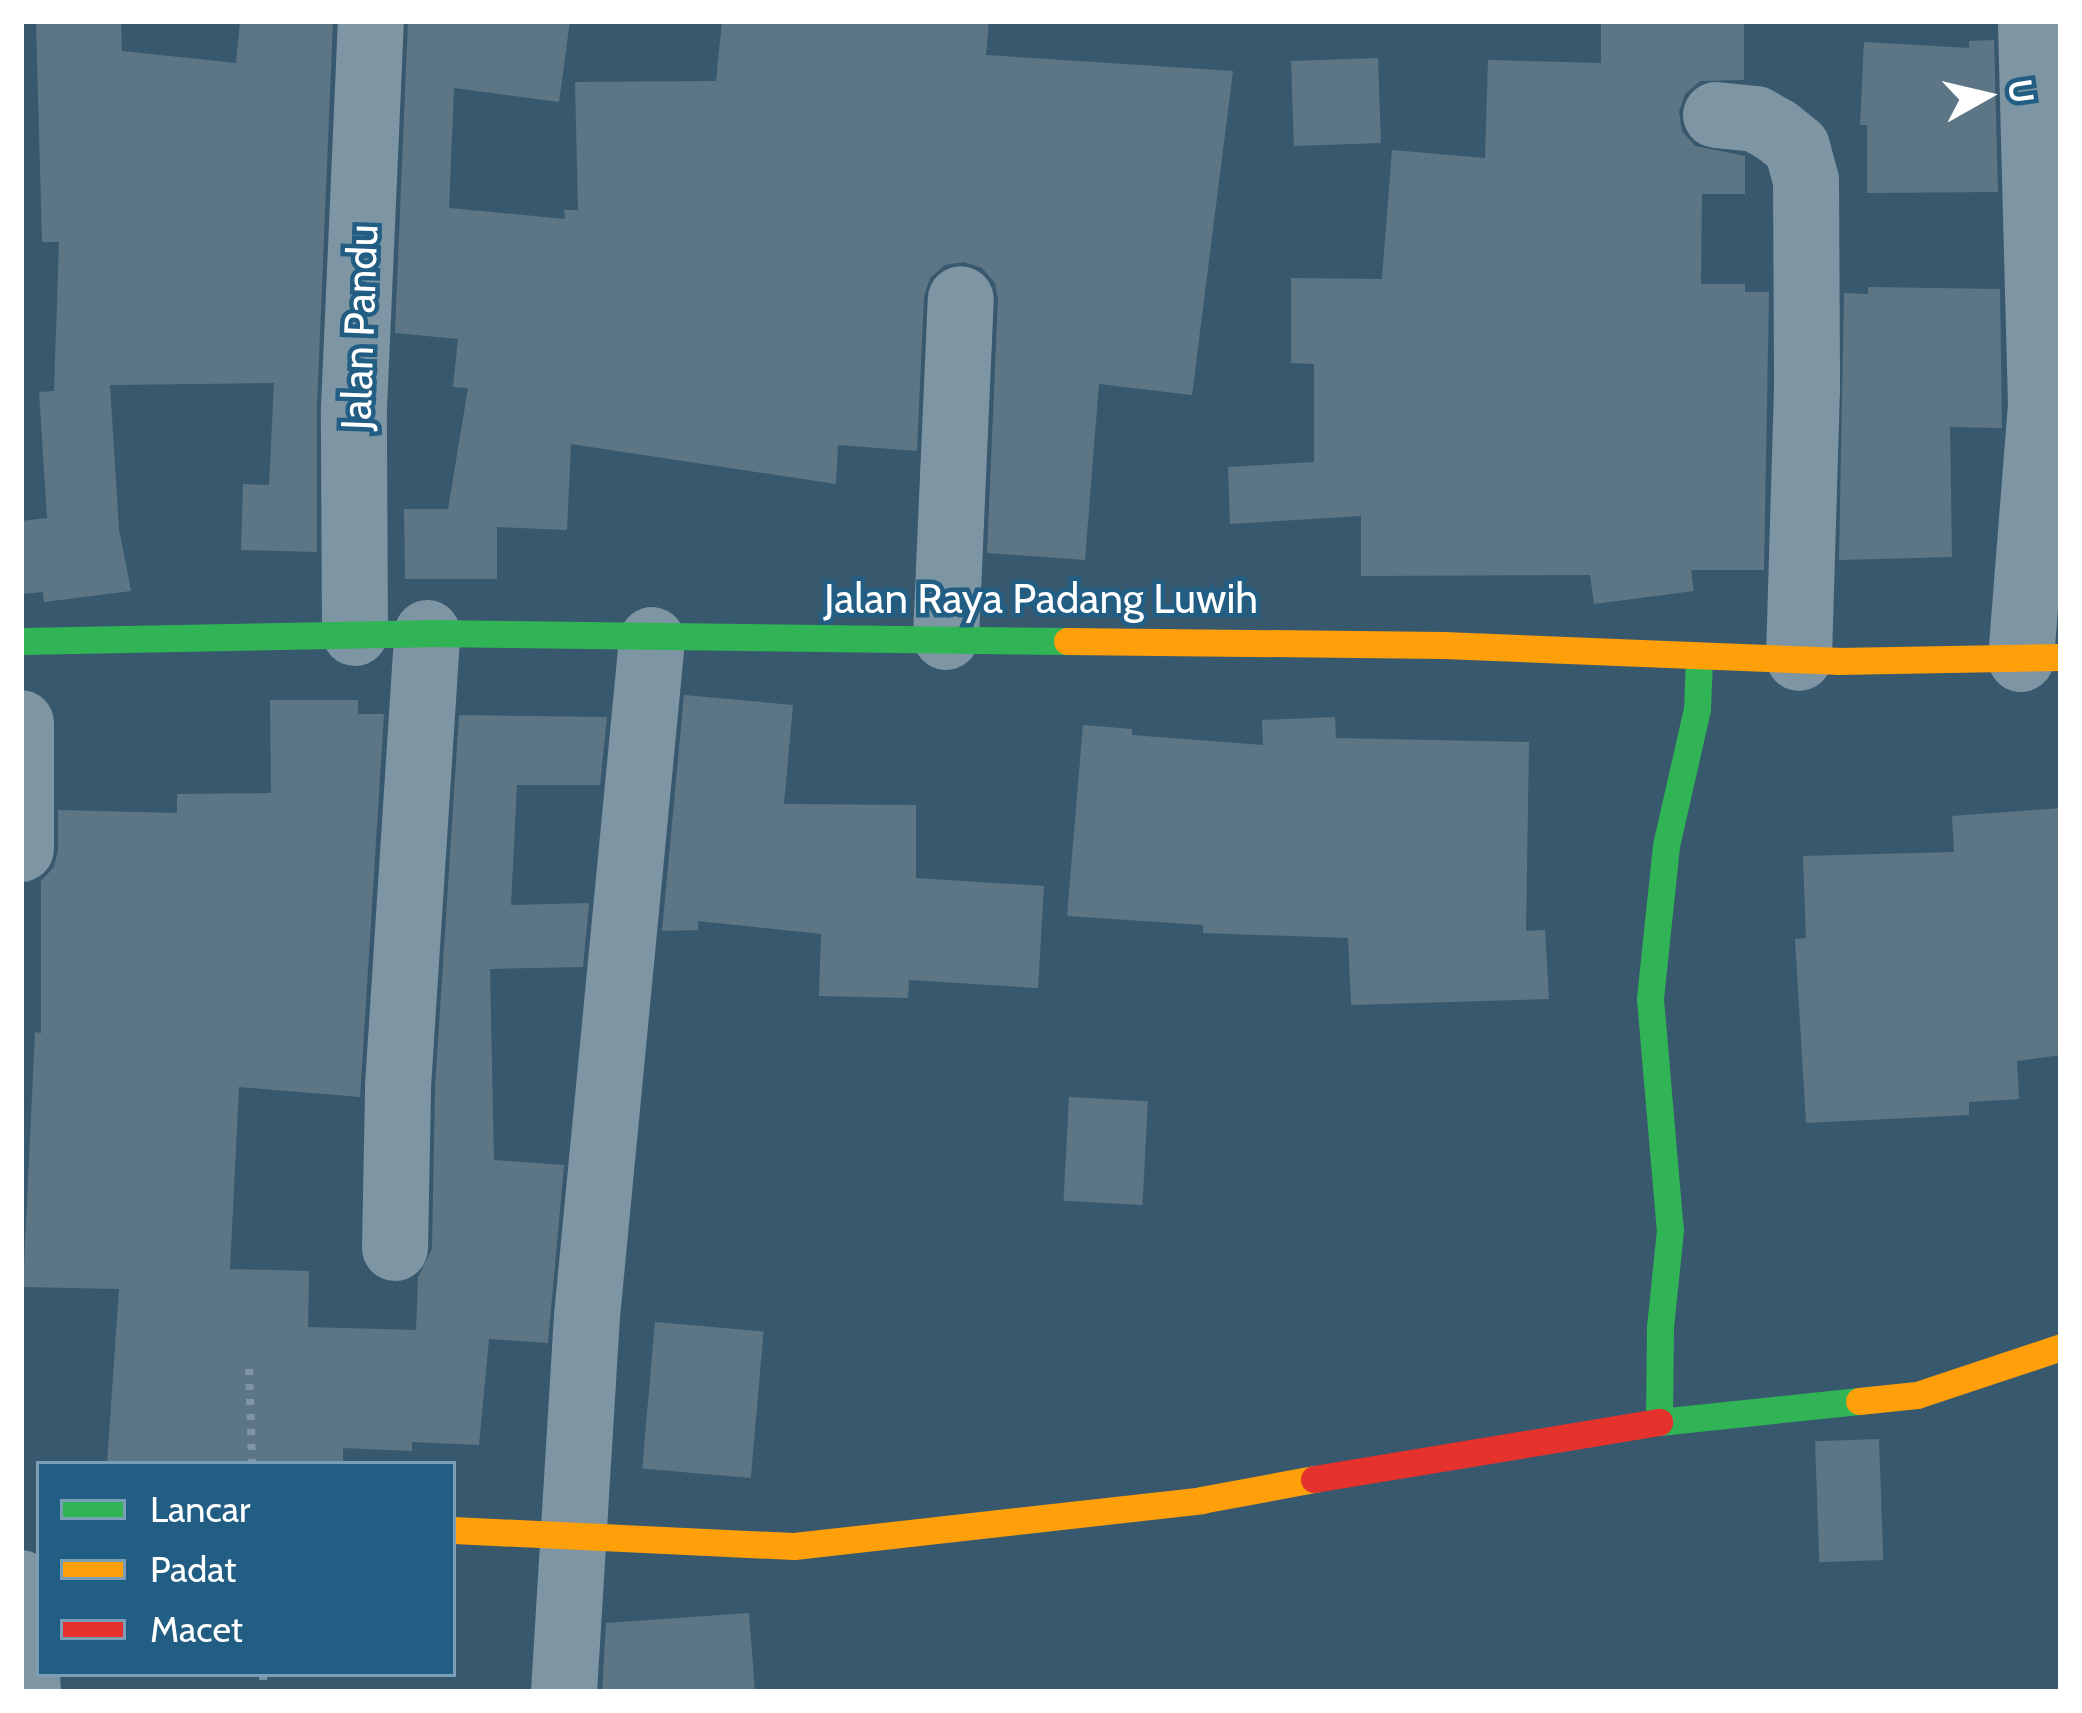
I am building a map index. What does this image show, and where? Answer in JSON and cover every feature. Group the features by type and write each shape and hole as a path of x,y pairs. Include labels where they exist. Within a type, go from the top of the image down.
{"street":[{"name":"Jalan Pandu","path":"356,633 354,408 371,21"},
{"path":"2031,21 2041,406 2041,658"},
{"path":"1716,115 1756,119 1777,131 1797,147 1806,180 1808,388 1799,658"},
{"path":"946,637 961,299"},
{"name":"Jalan Raya Padang Luwih","path":"21,641 356,633 652,640 946,637 1443,645 1699,658 2041,658"},
{"path":"395,1248 398,1086 427,633"},
{"path":"564,1692 587,1316 652,640"},
{"path":"1659,1422 1660,1326 1670,1230 1650,999 1666,846 1697,709 1699,658"},
{"path":"21,723 21,849"},
{"path":"456,1530 794,1546 967,1529 1201,1501 1472,1449 1659,1422 1917,1395 2061,1347"},
{"path":"21,1583 28,1692"}],"path":[{"path":"249,1369 252,1461"}],"building":[{"path":"36,21 121,21 122,51 236,63 240,21 333,21 317,406 317,552 241,550 243,484 269,485 274,383 110,385 119,529 131,591 44,602 43,592 21,594 21,521 47,518 39,392 54,391 59,242 42,242"},
{"path":"408,21 570,21 559,102 454,88 449,208 565,219 564,210 578,210 575,82 716,81 722,21 989,21 986,55 1233,71 1192,395 1099,384 1085,560 987,553 998,299 995,283 982,268 964,262 945,265 930,278 924,297 917,451 838,445 836,484 571,444 567,530 497,527 497,579 405,579 404,509 448,509 468,388 453,387 458,339 395,333"},
{"path":"1601,21 1744,21 1744,80 1700,81 1685,94 1679,112 1682,131 1695,146 1745,156 1745,194 1702,194 1701,284 1745,284 1745,292 1769,292 1764,570 1691,570 1694,591 1594,604 1590,575 1361,576 1361,516 1230,524 1228,467 1314,462 1314,364 1291,363 1291,278 1382,279 1392,150 1485,158 1488,60 1601,63"},
{"path":"1994,40 1998,192 1867,193 1867,125 1860,125 1864,42 1969,48 1969,41"},
{"path":"1378,58 1381,143 1294,146 1291,61"},
{"path":"1868,287 2000,289 2002,428 1950,427 1952,557 1839,560 1844,293 1868,294"},
{"path":"684,695 793,705 784,804 916,805 916,878 1044,886 1038,988 909,980 908,998 819,996 821,934 698,921 698,930 662,931"},
{"path":"270,700 358,700 358,714 384,714 360,1097 239,1087 230,1269 309,1271 308,1327 416,1330 418,1277 432,1249 435,1088 459,715 607,717 600,785 517,785 511,905 589,903 583,967 490,969 494,1160 564,1165 548,1343 489,1339 479,1445 412,1442 412,1451 343,1448 343,1461 107,1461 119,1289 23,1287 35,1032 41,1033 41,881 54,867 58,810 177,813 177,794 271,793"},
{"path":"1335,717 1336,738 1529,742 1526,931 1545,930 1549,999 1351,1005 1348,938 1203,933 1203,925 1067,916 1083,725 1132,729 1132,735 1263,745 1262,720"},
{"path":"2061,808 2061,1055 2017,1061 2019,1099 1969,1102 1969,1115 1806,1123 1795,939 1806,938 1803,856 1954,852 1952,816"},
{"path":"1069,1097 1148,1101 1142,1205 1064,1201"},
{"path":"655,1322 764,1331 751,1478 642,1468"},
{"path":"1879,1439 1883,1560 1819,1562 1815,1441"},
{"path":"749,1613 755,1692 602,1692 606,1623"}],"traffic: fast":[{"path":"21,641 427,633 1067,641"},
{"path":"1699,658 1697,709 1666,846 1650,999 1670,1230 1660,1326 1659,1422 1859,1401"}],"traffic: slow":[{"path":"1067,641 1443,645 1837,661 2061,657"},
{"path":"1859,1401 1917,1395 2061,1347"},
{"path":"456,1530 794,1546 1201,1500 1314,1479"}],"traffic: jam":[{"path":"1314,1479 1659,1422"}]}
